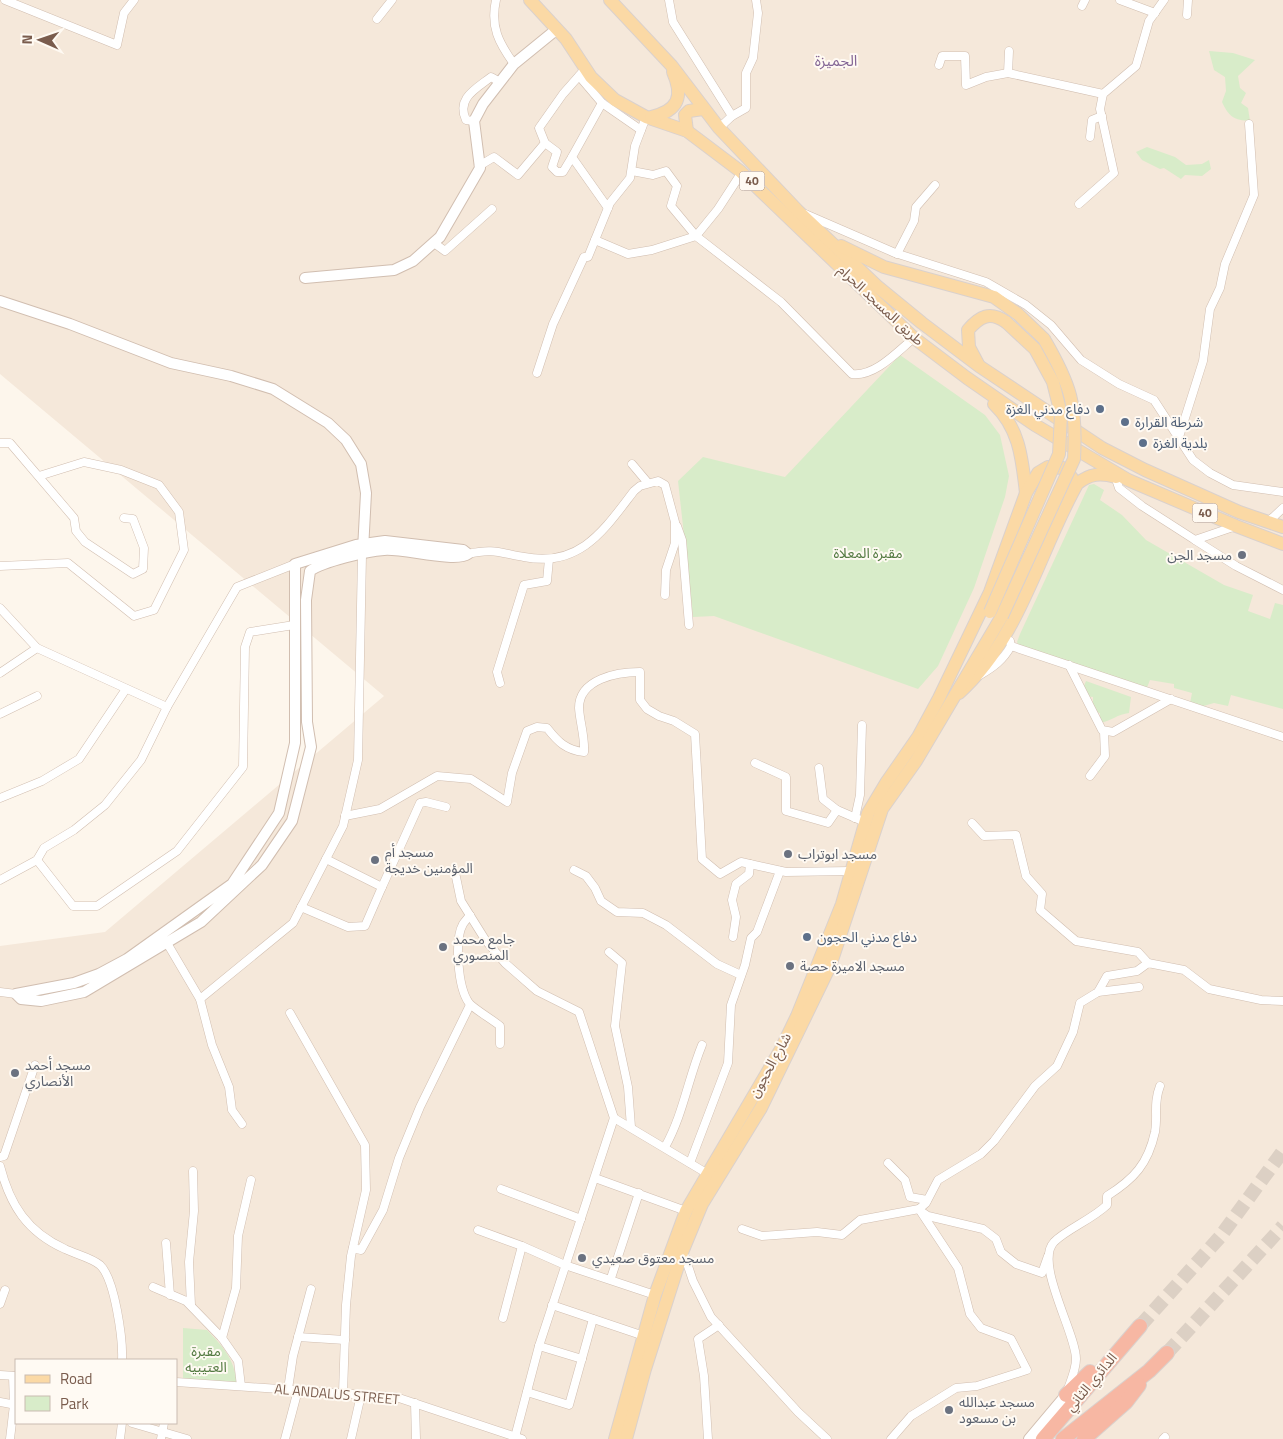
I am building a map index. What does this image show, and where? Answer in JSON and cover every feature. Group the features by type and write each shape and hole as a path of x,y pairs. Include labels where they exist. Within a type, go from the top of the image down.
{"highway":[{"name":"الدائري الثاني","path":"1043,1439 1140,1326"},
{"path":"1066,1395 1079,1373 1124,1345"},
{"name":"الدائري الثاني","path":"1063,1439 1149,1371 1167,1353"},
{"path":"1088,1438 1126,1402 1149,1371"}],"main road":[{"name":"طريق المسجد الحرام","path":"530,0 557,29 582,73 591,78 615,100 649,117 687,131 742,172 914,338 968,378 1035,425 1128,480 1283,544"},
{"name":"طريق المسجد الحرام","path":"610,0 671,65 719,128 797,210 878,287 979,366 1102,448 1154,474 1239,512 1283,527"},
{"path":"649,117 666,114 673,110 676,102 676,79 671,65"},
{"path":"687,131 685,115 689,111 703,109"},
{"path":"828,240 884,267 994,296 1018,314 1044,339 1064,373 1072,400 1075,432 1074,459 996,614 944,700"},
{"path":"979,366 969,347 968,330 977,320 988,315 997,316 1006,322 1034,349 1053,382 1061,414 1059,454 996,614"},
{"path":"968,378 1003,412 1015,430 1021,452 1026,493"},
{"path":"944,700 990,592 1026,493 1038,473 1048,468 1063,468 1072,478 1069,498"},
{"path":"944,700 976,678 1008,633 1069,498 1078,484 1086,476 1104,474 1128,480"},
{"name":"شارع الحجون","path":"615,1439 655,1295 686,1211 781,1049 797,1016 842,904 851,871 860,820 944,700"},
{"name":"شارع الحجون","path":"626,1439 645,1368 683,1250 702,1204 761,1108 830,966 882,809 916,761 944,700"}],"street":[{"path":"5,0 117,45 124,13 134,0"},
{"path":"377,19 392,0"},
{"path":"496,0 494,24 500,44 514,64"},
{"path":"669,0 673,22 732,116"},
{"path":"719,128 732,116 746,108 746,73 753,58 758,13 756,0"},
{"path":"1120,0 1155,13"},
{"path":"1079,204 1114,173 1100,109 1104,94 1136,66 1149,21 1164,0"},
{"path":"1187,15 1188,0"},
{"path":"479,166 474,121 483,104 514,64 557,29"},
{"path":"1008,73 1009,51"},
{"path":"939,64 942,56 965,56 966,85 986,77 1008,73 1104,94"},
{"path":"602,103 563,172 557,172 552,166 557,152 545,143 539,128 582,73 602,103 641,130"},
{"path":"474,121 466,120 462,110 466,96 491,77 500,82"},
{"path":"1090,136 1092,120 1102,116"},
{"path":"537,373 553,324 584,256 588,257 608,208 630,178 635,146 641,130 649,117"},
{"path":"1179,437 1203,361 1210,309 1220,288 1225,264 1254,195 1249,124"},
{"path":"305,278 394,270 413,261 440,236 479,166 494,157 518,175 545,143"},
{"path":"572,156 608,208"},
{"path":"632,171 653,175 666,171 677,186 671,206 696,236 781,302 852,374 865,373 877,367 914,338"},
{"path":"595,240 628,254 652,250 696,236 718,209 742,172"},
{"path":"897,254 914,221 916,207 935,185"},
{"path":"434,243 444,251 492,209"},
{"path":"797,210 897,254 986,282 1026,305 1051,326 1081,360 1119,384 1154,400 1193,460 1210,474 1232,485 1283,492"},
{"path":"0,301 70,324 171,363 231,376 273,389 328,423 346,440 361,464 366,493 358,760 343,826 292,923 200,999"},
{"path":"0,443 10,443 39,476 74,518 76,531 85,542 133,574 143,569 144,548 133,519 124,518"},
{"path":"0,566 68,563 134,616 154,610 184,550 179,512 159,485 121,470 84,462 39,476"},
{"path":"632,464 648,483"},
{"path":"1115,476 1119,488 1142,506 1236,566 1283,590"},
{"path":"295,575 310,571 385,541 463,550 468,554 482,550 503,551 522,557 549,559 577,552 605,531 634,491 648,483 658,481 665,485 682,540 689,625"},
{"path":"1268,522 1283,508"},
{"path":"665,595 666,570 675,543 675,522"},
{"path":"1195,540 1236,526"},
{"path":"0,880 37,860 44,848 74,830 105,805 141,760 167,708 237,587 295,564 363,550"},
{"path":"500,683 497,672 524,585 547,581 549,559"},
{"path":"0,992 16,994 74,983 99,974 127,960 232,884 279,813 295,743 295,564"},
{"path":"16,994 21,999 41,1001 84,992 201,922 262,865 292,821 311,747 307,722 306,600 310,571"},
{"path":"0,608 37,648 167,708"},
{"path":"37,860 73,906 97,906 177,850 243,767 245,647 250,632 294,625"},
{"path":"1008,633 1011,646"},
{"path":"1011,646 1283,737"},
{"path":"976,678 995,667 1011,646"},
{"path":"0,673 37,648"},
{"path":"1069,665 1104,731 1105,756 1090,776"},
{"path":"345,816 380,809 436,776 471,779 507,802 512,774 527,731 537,727 548,728 560,744 573,751 584,752 585,739 579,707 583,692 590,684 625,672 640,672 640,700 647,709 659,716 674,720 695,734 702,859 720,874 741,862 780,871 851,871"},
{"path":"0,798 42,781 79,759 126,689"},
{"path":"0,714 38,696"},
{"path":"1104,731 1113,732 1171,699"},
{"path":"819,768 823,799 837,810 860,820 862,725"},
{"path":"755,763 786,777 786,811 828,823 837,810"},
{"path":"301,906 348,927 365,926 420,803 426,802 446,807"},
{"path":"972,823 984,836 1016,835 1026,876 1042,894 1040,910 1076,941 1138,952 1148,963 1184,970 1209,989 1261,1000 1283,1001"},
{"path":"326,859 382,887"},
{"path":"733,937 736,917 732,900 736,884 749,874 750,864"},
{"path":"574,870 586,876 596,888 601,901 617,912 643,912 666,925 717,964 741,975"},
{"path":"690,1163 728,1063 730,1005 741,975 751,938 757,932 780,871"},
{"path":"456,877 461,901 486,940 505,963 537,991 579,1012 614,1118 539,1346 527,1392 519,1438"},
{"path":"470,915 462,925 458,941 460,972 465,996 470,1005 487,1014 500,1026 500,1044"},
{"path":"167,943 200,999 212,1045 229,1087 232,1110 242,1124"},
{"path":"609,952 622,964 615,1026 625,1068 631,1109 631,1127"},
{"path":"1098,992 1107,976 1136,971 1148,963"},
{"path":"742,1229 762,1236 817,1232 842,1235 860,1220 918,1209 927,1200 938,1180 981,1154 994,1141 1035,1086 1057,1066 1073,1032 1080,1003 1098,992 1139,987"},
{"path":"352,1248 361,1250 383,1210 399,1158 416,1116 470,1005"},
{"path":"290,1014 365,1145 366,1190 352,1248 346,1305 343,1393"},
{"path":"665,1147 682,1112 690,1074 702,1045"},
{"path":"0,1157 4,1156 35,1065"},
{"path":"918,1209 928,1216 983,1229 996,1239 1001,1252 1016,1264 1042,1273 1053,1243 1096,1216 1107,1205 1107,1196 1129,1182 1142,1167 1155,1131 1156,1098 1160,1086"},
{"path":"614,1118 708,1174"},
{"path":"888,1163 905,1180 910,1197 927,1200"},
{"path":"0,1166 6,1191 16,1211 50,1243 100,1265 112,1282 121,1334 122,1359"},
{"path":"191,1305 189,1262 194,1211 193,1171"},
{"path":"595,1178 686,1211"},
{"path":"222,1338 236,1288 238,1236 251,1180"},
{"path":"501,1189 581,1219"},
{"path":"611,1278 639,1193"},
{"path":"891,1439 911,1416 956,1388 977,1386 1027,1370 1011,1339 981,1328 970,1314 958,1268 918,1209"},
{"path":"478,1230 522,1246 565,1265 611,1278 655,1295"},
{"path":"166,1243 170,1295"},
{"path":"503,1318 522,1246"},
{"path":"683,1250 693,1281 711,1317 798,1412 827,1439"},
{"path":"1048,1256 1054,1288 1073,1342 1079,1373"},
{"path":"153,1287 186,1301 222,1338 238,1362 241,1386"},
{"path":"288,1389 298,1337 311,1289"},
{"path":"0,1304 5,1290"},
{"path":"552,1305 644,1336"},
{"path":"527,1392 569,1405 593,1319"},
{"path":"708,1439 704,1376 698,1339 719,1325"},
{"path":"298,1337 345,1340"},
{"path":"539,1346 582,1359"},
{"path":"0,1375 15,1376 15,1405 10,1439"},
{"name":"AL ANDALUS STREET","path":"178,1382 396,1397 519,1438"},
{"path":"285,1439 298,1390"},
{"path":"351,1439 361,1395"},
{"path":"1029,1439 1066,1395"},
{"path":"0,1402 15,1405"},
{"path":"415,1403 416,1439"},
{"path":"120,1439 122,1424"},
{"path":"134,1424 162,1436 187,1439"}],"shaded area":[{"path":"0,0 1283,0 1283,1439 0,1439 0,946 105,932 384,696 0,374"}],"green space":[{"path":"1209,51 1233,53 1255,60 1238,76 1240,88 1246,93 1241,103 1248,108 1250,121 1233,117 1222,102 1226,91 1225,77 1214,70"},
{"path":"1147,147 1175,157 1186,165 1202,164 1209,160 1211,169 1202,176 1185,175 1181,179 1164,168 1160,169 1142,160 1136,152"},
{"name":"مقبرة المعلاة","path":"900,355 985,415 1000,435 1009,476 1005,497 974,588 938,666 918,689 714,616 693,617 678,481 703,457 785,477"},
{"path":"1094,484 1104,490 1100,500 1122,515 1146,540 1224,585 1253,595 1248,611 1270,619 1275,603 1283,605 1283,709 1231,695 1228,706 1214,703 1200,707 1190,703 1192,693 1174,688 1174,684 1150,680 1146,690 1072,667 1073,662 1021,648 1017,642 1020,634 1089,485"},
{"path":"1086,681 1131,697 1129,713 1100,723 1100,713 1093,712 1093,697 1085,696 1086,690 1083,688"},
{"name":"مقبرة العتيبيه","path":"183,1328 207,1330 227,1353 237,1382 183,1380"}],"tunnel":[{"path":"1140,1326 1220,1237 1283,1151"},
{"path":"1167,1353 1283,1226"}],"place":[{"name":"دفاع مدني الغزة","path":"1100,409"},
{"name":"شرطة القرارة","path":"1125,422"},
{"name":"بلدية الغزة","path":"1143,443"},
{"name":"مسجد الجن","path":"1242,555"},
{"name":"مسجد ابوتراب","path":"788,854"},
{"name":"مسجد أم المؤمنين خديجة","path":"375,860"},
{"name":"دفاع مدني الحجون","path":"807,937"},
{"name":"جامع محمد المنصوري","path":"443,947"},
{"name":"مسجد الاميرة حصة","path":"790,966"},
{"name":"مسجد أحمد الأنصاري","path":"15,1073"},
{"name":"مسجد معتوق صعيدي","path":"582,1258"},
{"name":"مسجد عبدالله بن مسعود","path":"949,1410"}],"district":[{"name":"الجميزة","path":"836,61"}]}
